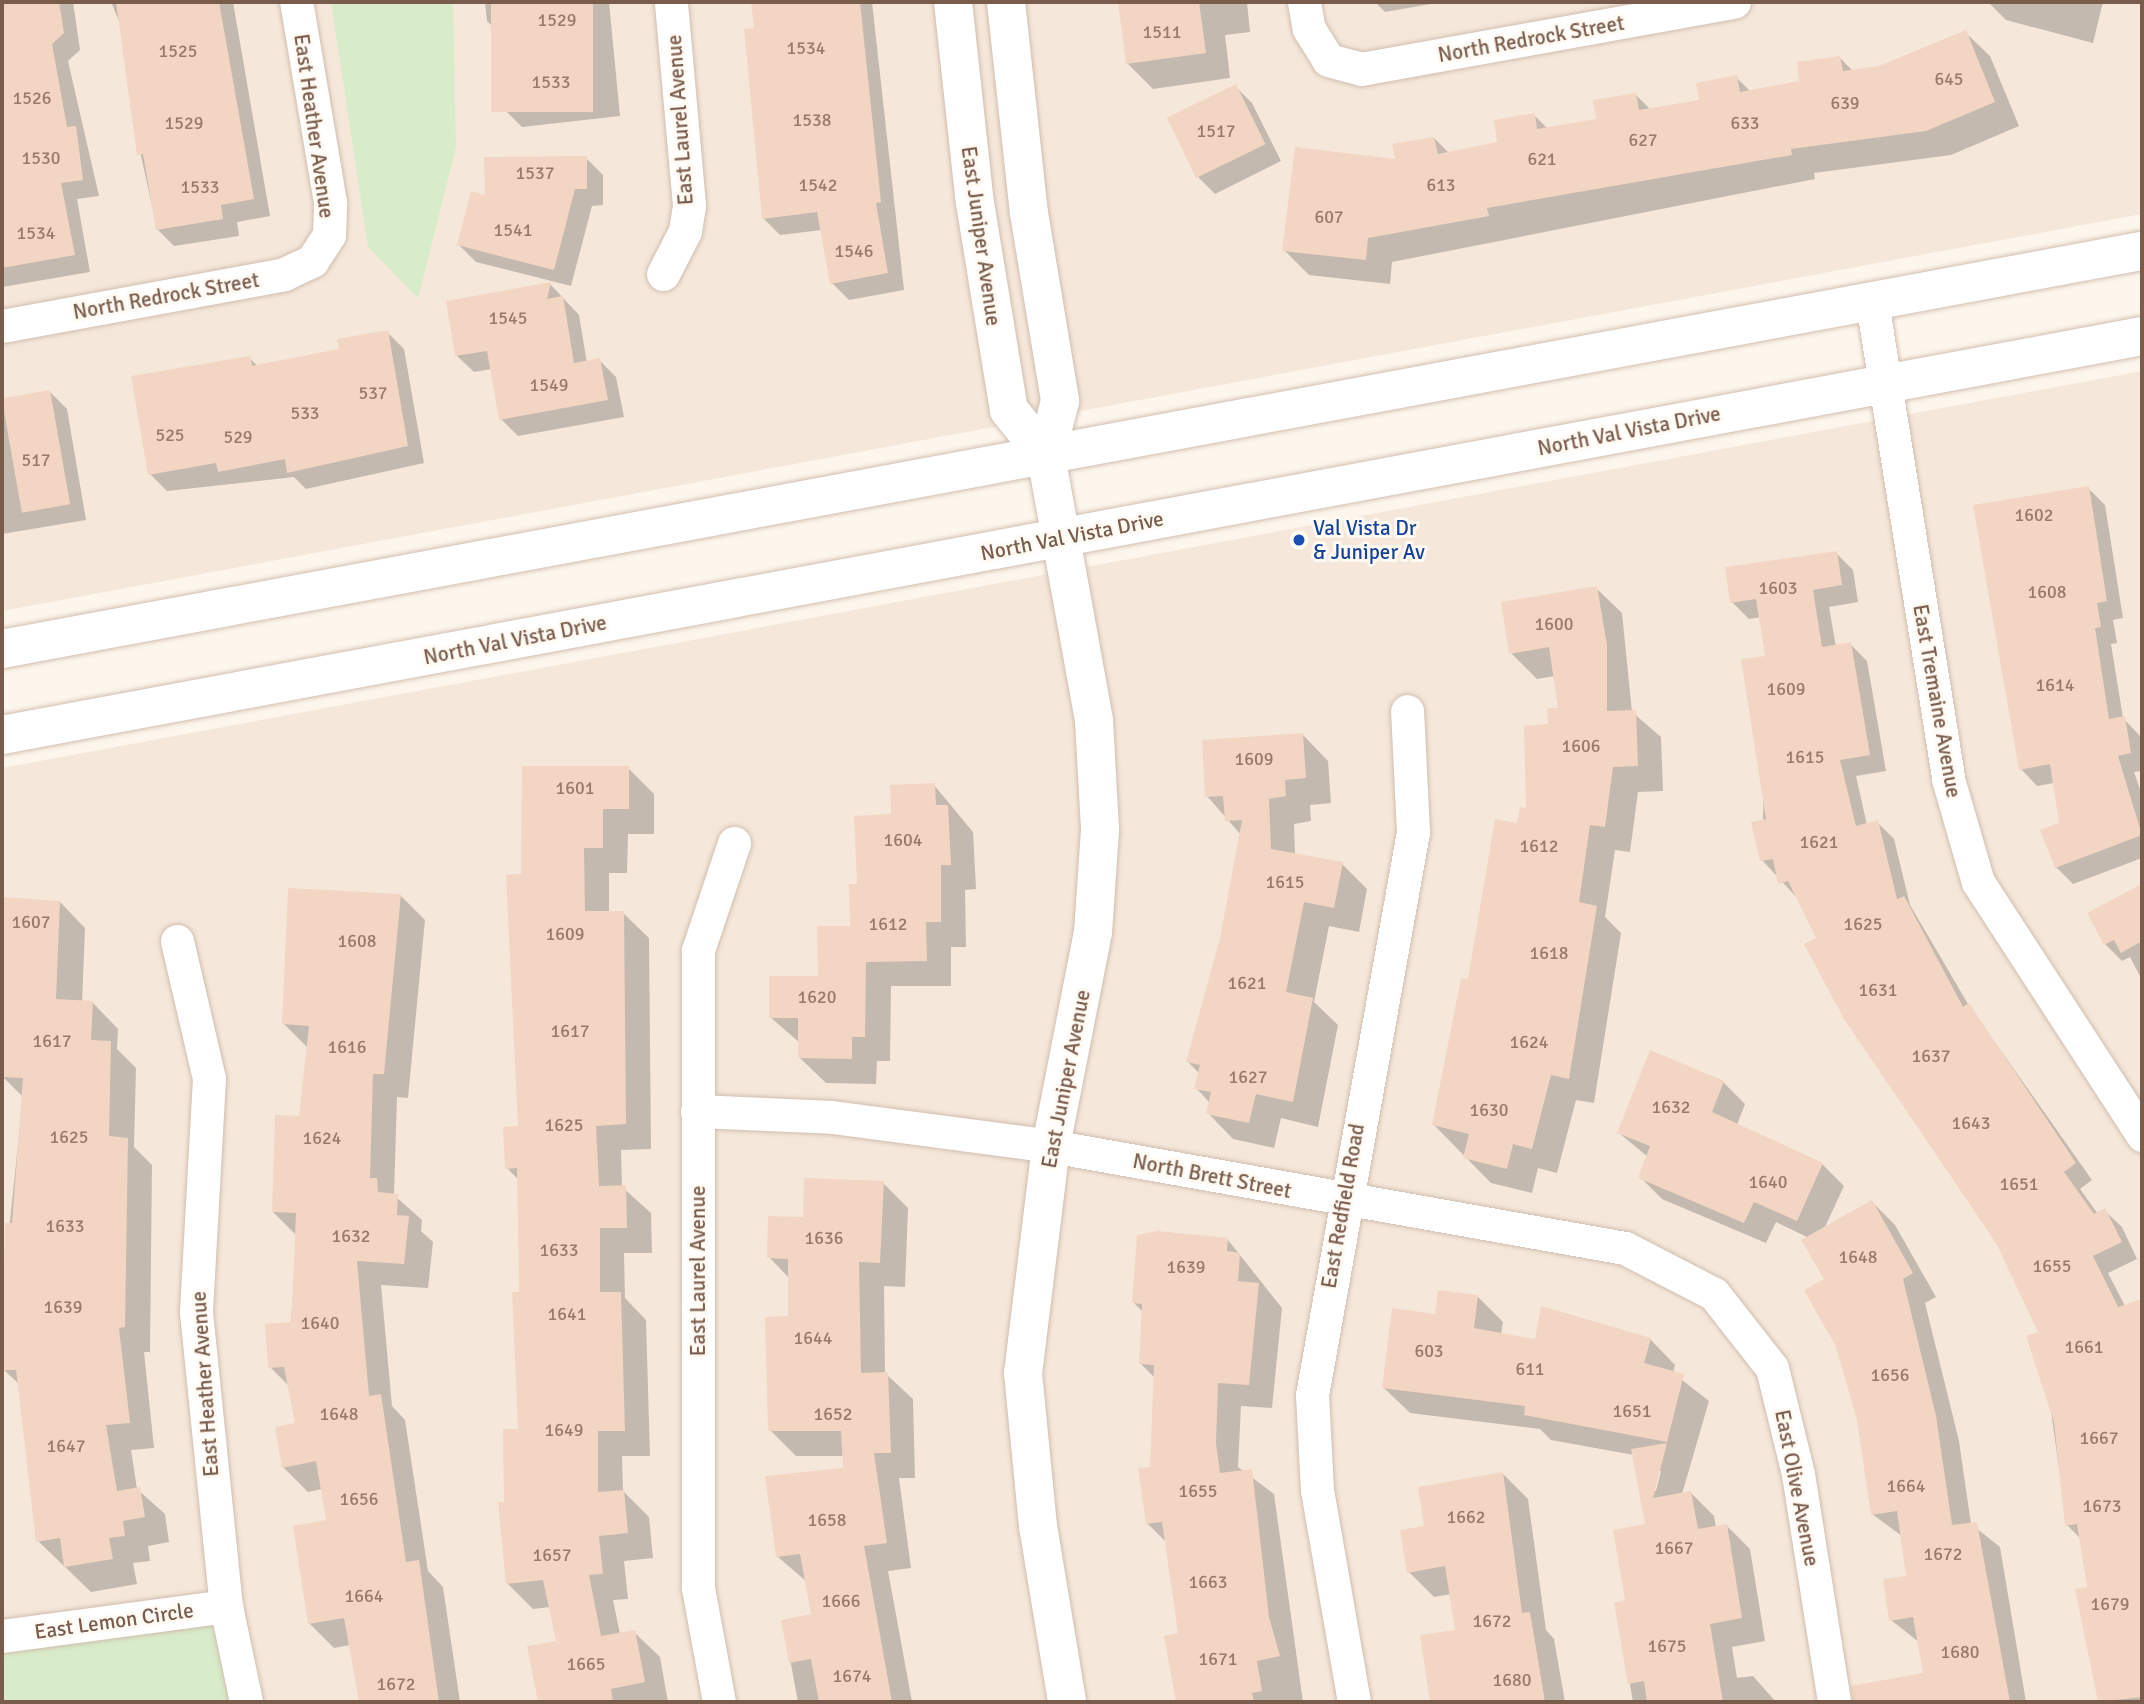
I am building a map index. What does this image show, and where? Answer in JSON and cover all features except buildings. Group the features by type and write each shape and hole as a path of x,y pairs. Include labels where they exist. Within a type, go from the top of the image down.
{"main road":[{"name":"East Juniper Avenue","path":"953,2 975,203 1009,410 1046,456"},
{"name":"East Juniper Avenue","path":"1006,2 1026,187 1060,401 1046,456 1094,722 1100,830 1093,932 1051,1146 1023,1373 1038,1525 1067,1702"},
{"path":"2,649 2142,251"},
{"name":"North Val Vista Drive","path":"2,735 2142,336"}],"street":[{"name":"East Heather Avenue","path":"296,2 330,202 322,250"},
{"name":"East Laurel Avenue","path":"663,274 681,243 689,205 671,2"},
{"name":"North Redrock Street","path":"1304,2 1309,29 1328,60 1380,67 1734,2"},
{"name":"North Redrock Street","path":"2,326 284,274 322,250"},
{"name":"East Tremaine Avenue","path":"1872,302 1948,779 1978,882 2137,1115"},
{"name":"East Redfield Road","path":"1354,1702 1318,1490 1312,1395 1342,1200 1413,832 1407,711"},
{"name":"East Laurel Avenue","path":"719,1702 698,1588 698,950 734,843"},
{"name":"East Heather Avenue","path":"177,942 209,1078 196,1312 226,1606 246,1702"},
{"name":"North Brett Street","path":"697,1111 832,1117 1051,1146 1342,1200 1625,1248 1714,1294"},
{"name":"East Olive Avenue","path":"1714,1294 1772,1368 1798,1474 1834,1702"},
{"name":"East Lemon Circle","path":"2,1636 226,1606"}],"shaded area":[{"path":"2,2 2142,2 2142,214 2,611"},
{"path":"2142,371 2142,1702 2,1702 2,768"}],"green space":[{"path":"331,2 453,2 456,147 418,298 368,247"},
{"path":"226,1606 246,1702 2,1702 2,1636"}],"place":[{"name":"Val Vista Dr & Juniper Av","path":"1299,540"}]}
